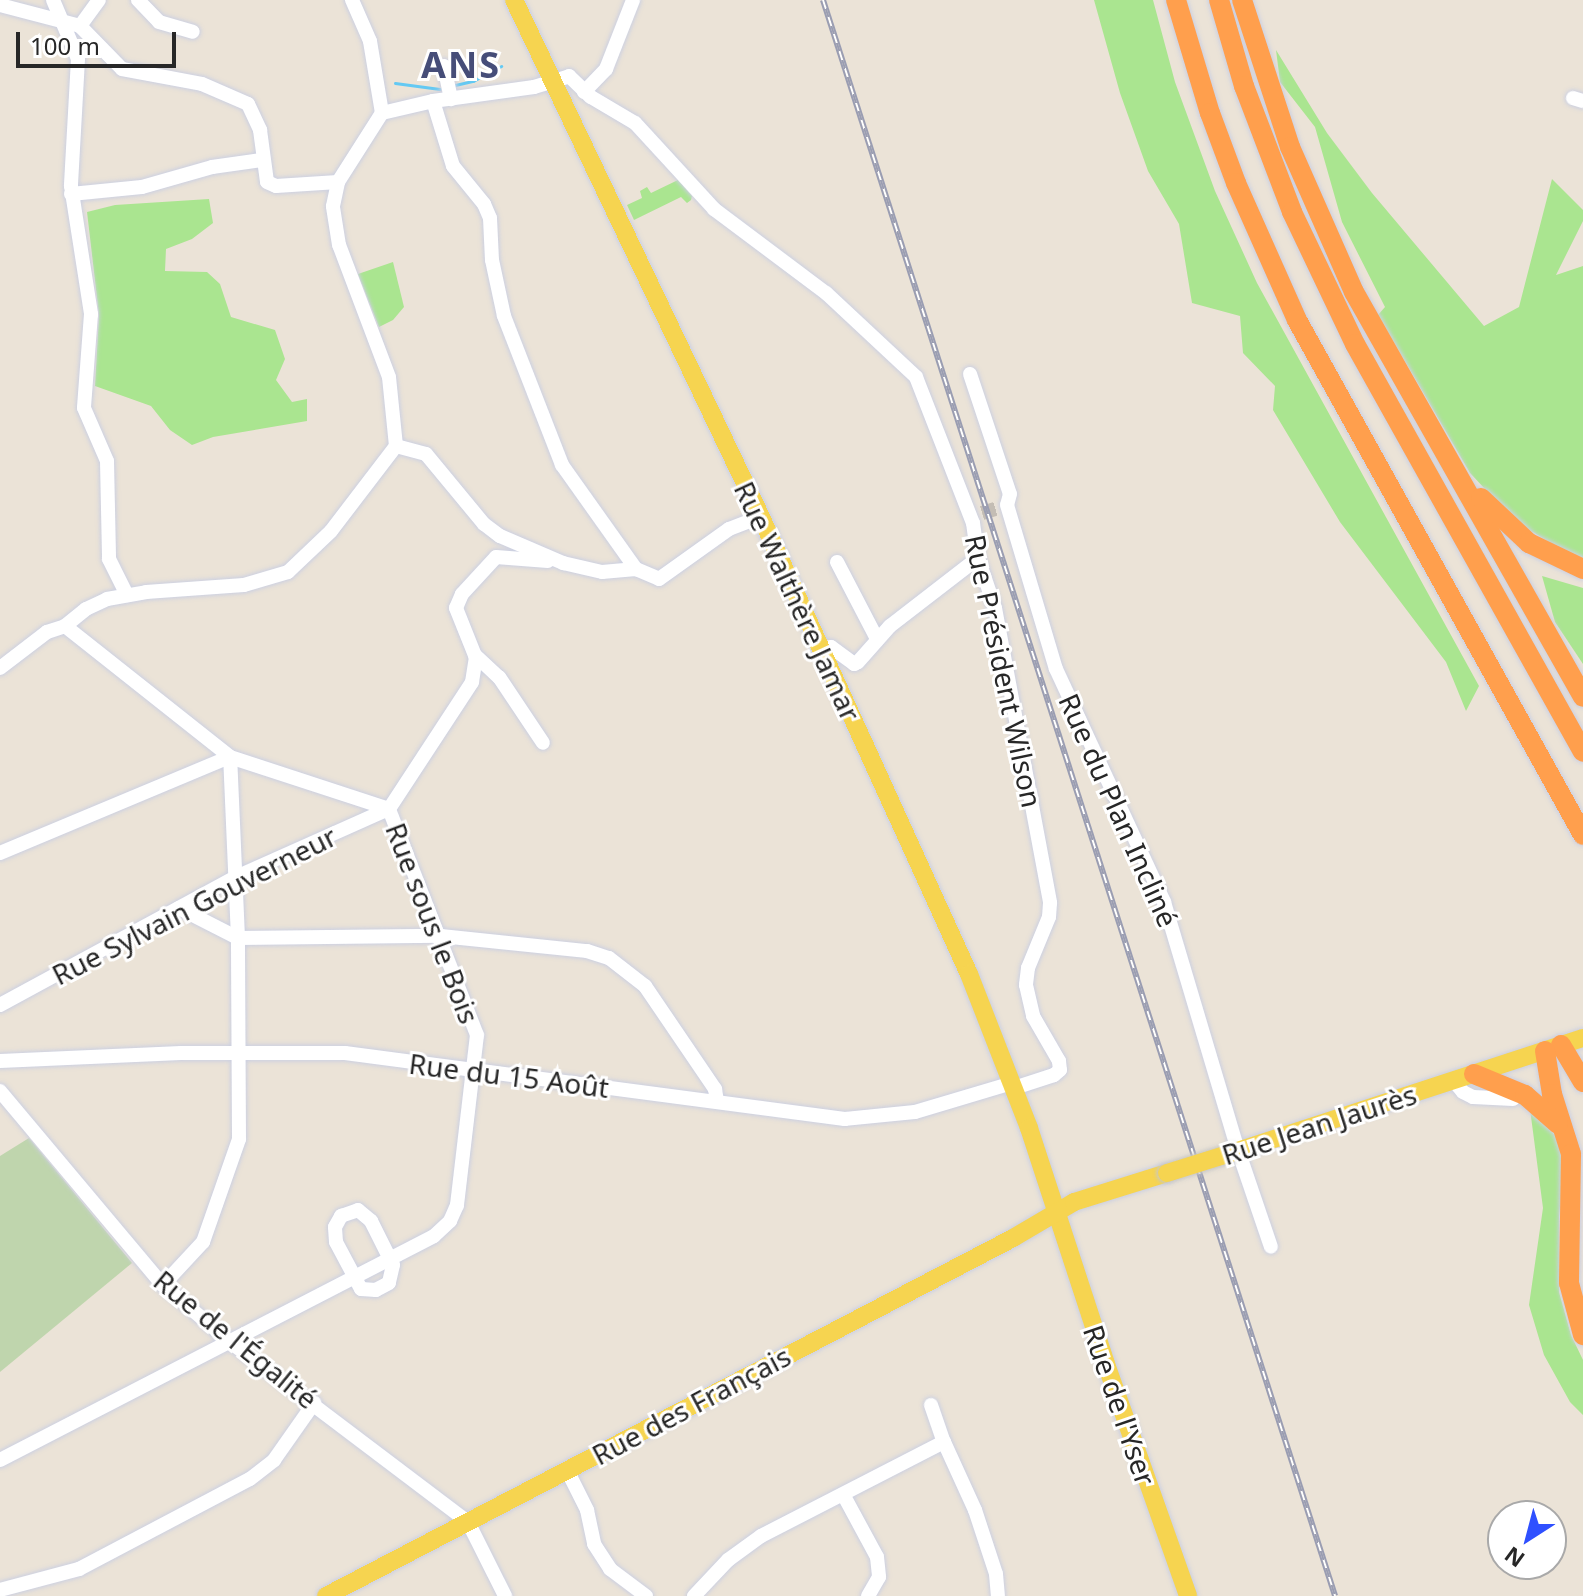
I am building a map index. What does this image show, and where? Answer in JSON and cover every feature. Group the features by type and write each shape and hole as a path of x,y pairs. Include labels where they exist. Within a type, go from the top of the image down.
{"highway":[{"path":"1176,0 1210,113 1236,183 1297,320 1583,835"},
{"path":"1219,0 1263,139 1292,212 1341,316 1583,752"},
{"path":"1242,1 1290,147 1354,292 1583,697"},
{"path":"1423,416 1467,482 1494,514 1529,543 1583,569"},
{"path":"1553,1048 1583,1082"},
{"path":"1553,1048 1552,1094 1573,1176 1569,1283 1583,1335"},
{"path":"1474,1074 1525,1095 1543,1108 1563,1130"},
{"path":"1583,1199 1583,1287"}],"main road":[{"name":"Rue Walthère Jamar","path":"514,0 761,517 969,974 1013,1086 1056,1212"},
{"name":"Rue Jean Jaurès","path":"1056,1212 1074,1202 1583,1038"},
{"name":"Rue des Français","path":"326,1596 1056,1212"},
{"name":"Rue de l'Yser","path":"1056,1212 1188,1596"}],"street":[{"path":"53,0 78,59 71,194 91,314 84,408 107,461 109,559 127,595"},
{"path":"80,26 99,0"},
{"path":"138,0 159,22 193,32"},
{"path":"0,668 47,632 65,626 96,604 127,595 244,585 288,572 331,531 396,446 389,377 339,245 333,206 338,182 382,113 370,41 352,0"},
{"path":"584,92 606,69 633,0"},
{"path":"0,5 44,18 61,18 80,26 122,69 202,84 248,104 257,120 267,182 276,186 338,182"},
{"path":"444,66 451,99"},
{"name":"Rue Président Wilson","path":"553,80 569,76 584,92 635,123 714,209 834,299 916,377 976,514 978,558 998,618 1050,903 1049,917 1026,977 1033,1016"},
{"path":"382,113 433,101 534,87 553,80"},
{"path":"433,101 453,166 484,204 490,218 492,260 504,316 562,465 636,569 652,579 668,575 729,529 761,517"},
{"path":"71,194 142,187 212,167 262,160"},
{"name":"Rue du Plan Incliné","path":"970,374 1010,494 1003,506 1056,669 1126,826 1164,902 1234,1152 1271,1247"},
{"path":"396,446 426,454 484,524 500,536 563,563"},
{"path":"543,743 499,677 475,655 456,608 479,573 496,557 563,563 602,572 636,569"},
{"path":"820,649 837,650 854,664 877,639 978,558"},
{"path":"837,562 877,639"},
{"path":"65,626 230,757 389,809"},
{"name":"Rue sous le Bois","path":"0,1460 230,1342 352,1275 434,1236 450,1221 457,1205 470,1071 477,1035 389,809 472,682 475,655"},
{"path":"0,853 230,757"},
{"path":"163,1285 203,1242 239,1139 238,938 230,757"},
{"name":"Rue Sylvain Gouverneur","path":"0,1005 236,877 389,809"},
{"path":"179,908 238,938 441,936 587,951 615,961 645,986 715,1089 717,1101"},
{"name":"Rue du 15 Août","path":"2,1064 239,1052 345,1053 845,1119 915,1112 1054,1075 1060,1070 1059,1061 1033,1016"},
{"path":"1454,1081 1463,1092 1473,1097 1513,1099"},
{"name":"Rue de l'Égalité","path":"0,1091 163,1285 230,1342 468,1522"},
{"path":"358,1210 371,1221 393,1265 389,1283 376,1290 361,1289 352,1275 336,1242 335,1227 341,1216 358,1210"},
{"path":"0,1590 79,1569 250,1479 274,1460 314,1403"},
{"path":"931,1405 975,1510 996,1574 998,1596"},
{"path":"694,1596 728,1560 761,1536 944,1442"},
{"path":"567,1470 587,1510 594,1544 610,1569 646,1596"},
{"path":"844,1496 877,1557 879,1577 868,1596"},
{"path":"468,1522 505,1596"}],"green space":[{"path":"1094,0 1153,0 1175,82 1215,191 1257,283 1479,686 1466,711 1446,662 1340,522 1273,410 1275,386 1243,353 1240,316 1192,303 1179,224 1148,171 1120,93"},
{"path":"1276,50 1327,133 1372,193 1484,326 1519,307 1552,179 1583,210 1583,221 1556,275 1583,266 1583,558 1570,555 1515,521 1470,473 1378,315 1385,307 1342,222 1315,127 1280,82"},
{"path":"678,180 692,196 691,200 687,203 681,197 634,220 627,205 642,198 640,191 647,187 651,193"},
{"path":"209,199 213,223 192,239 166,249 165,271 207,272 220,284 231,317 275,330 285,359 276,380 292,402 307,399 307,421 213,437 192,445 170,430 151,406 95,386 99,315 87,212 115,205"},
{"path":"393,262 404,307 393,320 379,327 358,274"},
{"path":"1542,576 1583,588 1583,664 1555,622"},
{"path":"1530,1109 1556,1136 1564,1166 1559,1216 1559,1292 1571,1335 1583,1360 1583,1415 1570,1402 1544,1355 1529,1305 1543,1208"},
{"path":"29,1138 132,1263 0,1372 0,1156"}],"waterway":[{"path":"451,86 473,81 501,66"},
{"path":"395,83 440,89"}],"tunnel":[{"path":"982,513 998,508"}],"railway":[{"path":"823,0 1335,1596"}],"district":[{"name":"ANS","path":"461,65"}]}
